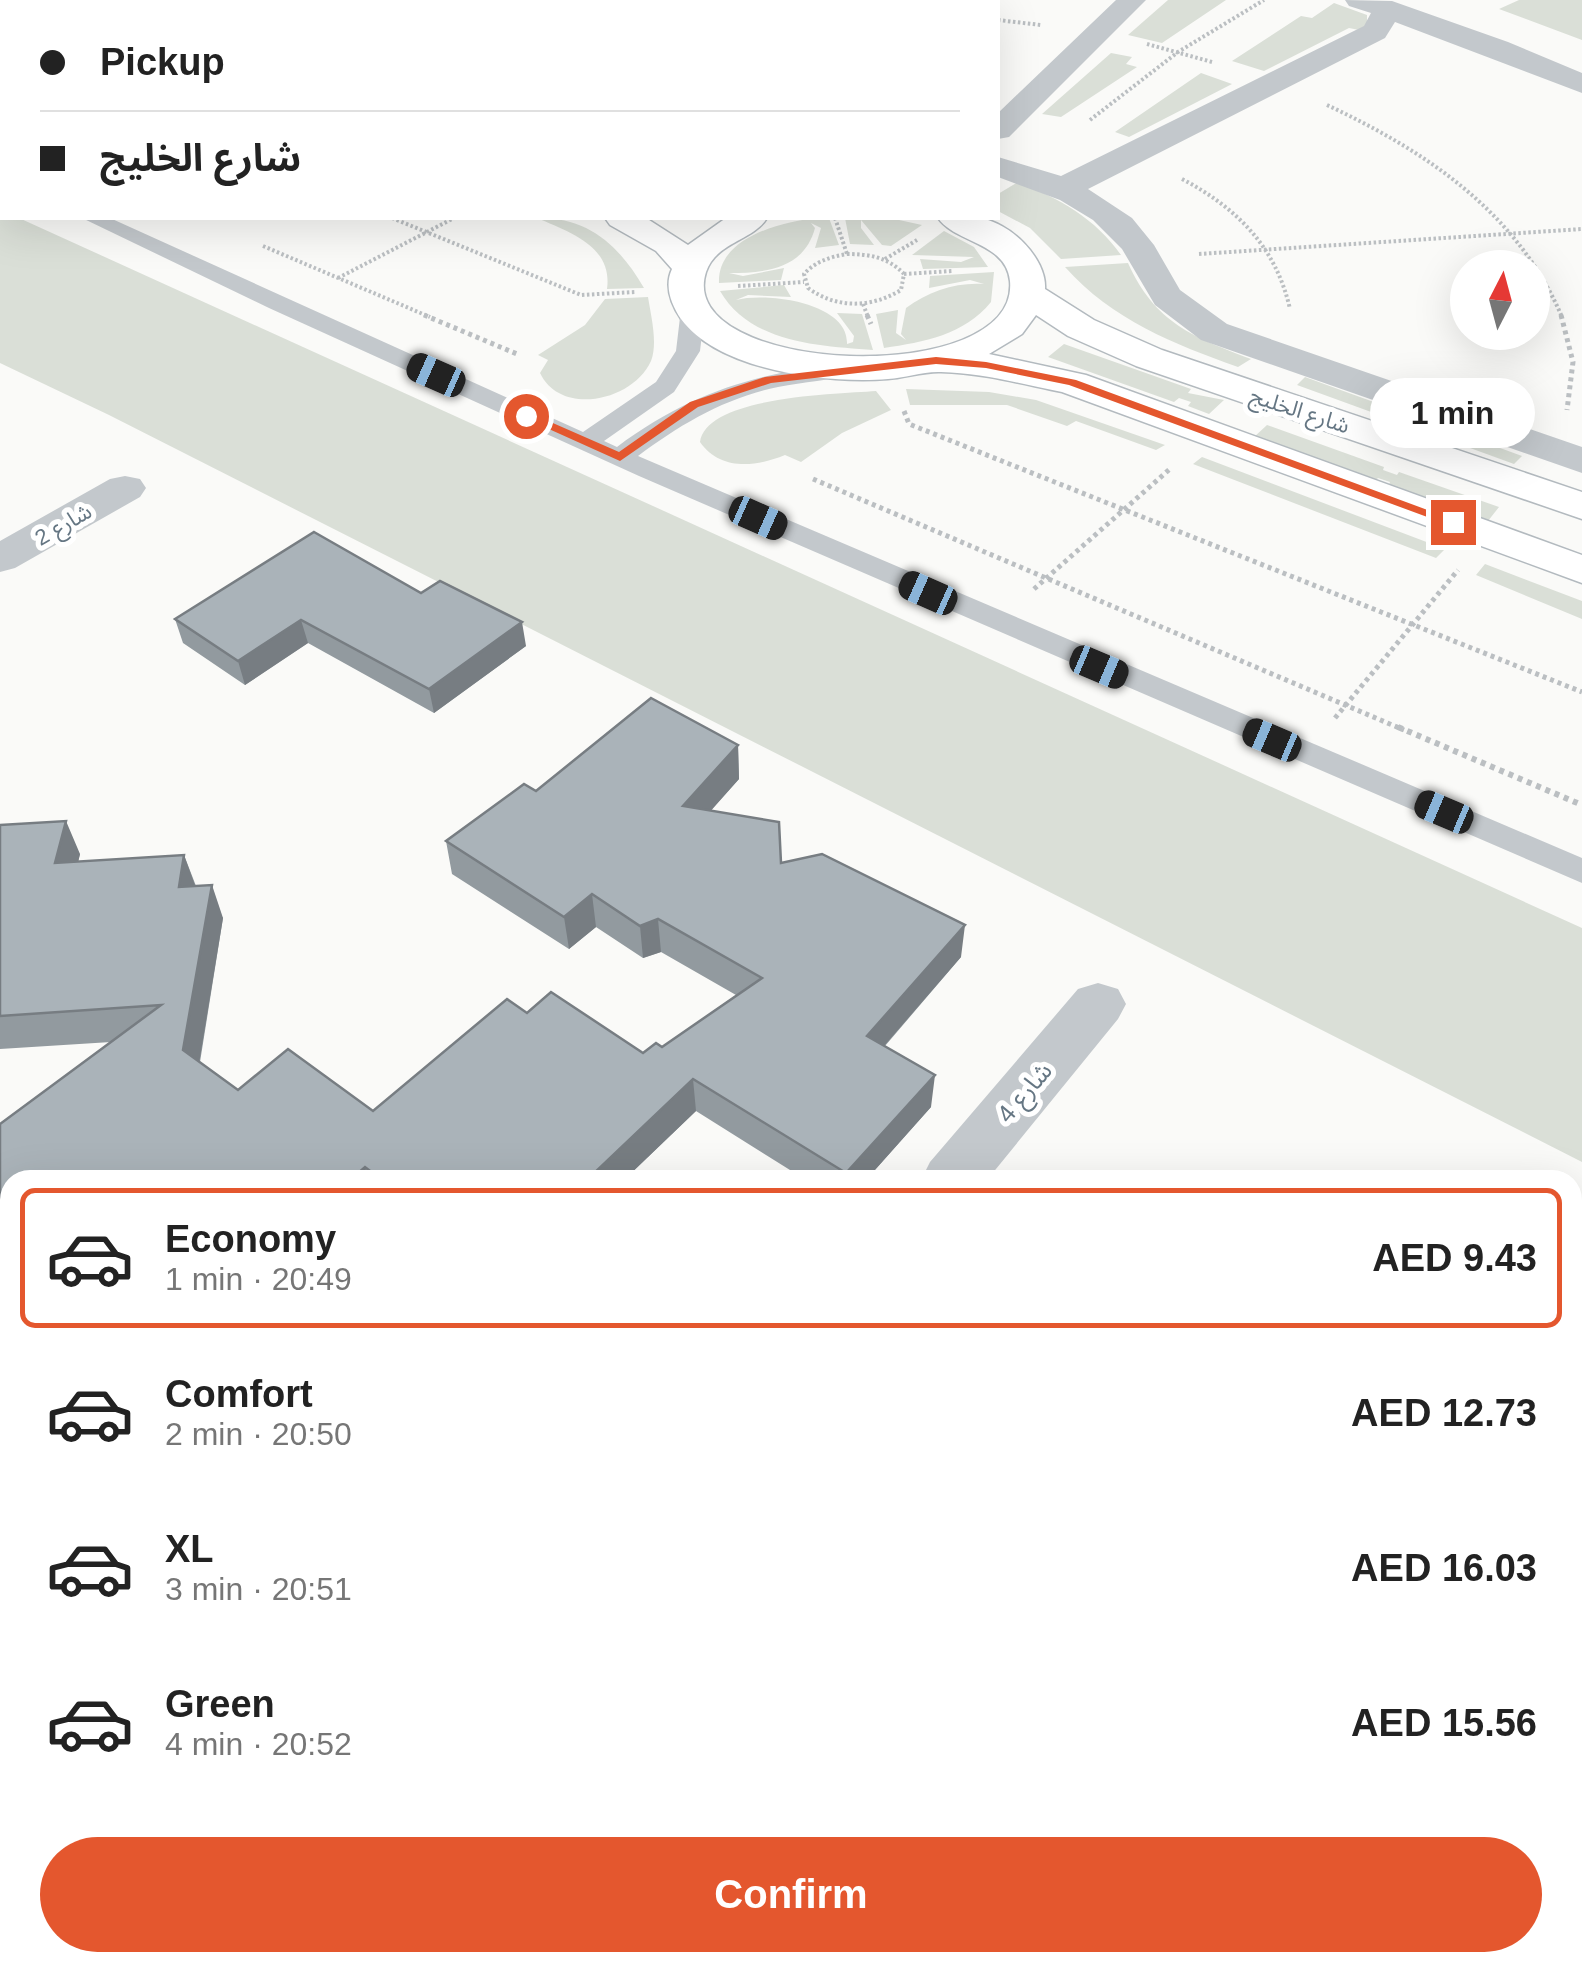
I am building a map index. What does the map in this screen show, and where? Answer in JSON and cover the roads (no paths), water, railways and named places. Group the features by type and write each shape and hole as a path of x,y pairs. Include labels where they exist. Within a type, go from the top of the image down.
{"main road":[{"path":"626,220 668,244 710,327 752,350 808,365 888,368 972,349 1000,333 1019,314 1026,280"},
{"path":"688,288 701,247 746,220"},
{"name":"شارع الخليج","path":"959,220 1010,249 1026,280 1081,328 1149,358 1582,506"},
{"name":"شارع الخليج","path":"936,360 986,365 1072,382 1582,570"}],"street":[{"path":"1000,128 1132,0"},
{"path":"1064,188 1375,32 1386,14 1370,3"},
{"path":"1370,3 1498,48 1582,84"},
{"path":"1000,168 1064,188 1114,221 1146,258 1168,299 1214,332 1567,456"},
{"name":"شارع 2","path":"0,559 125,488"},
{"name":"شارع 4","path":"958,1170 1098,1004"}],"lane":[{"path":"98,220 284,307 996,623 1582,871"},
{"path":"585,442 665,387 688,351 688,288"},
{"path":"620,457 666,422 712,397 769,380 849,369"}]}
